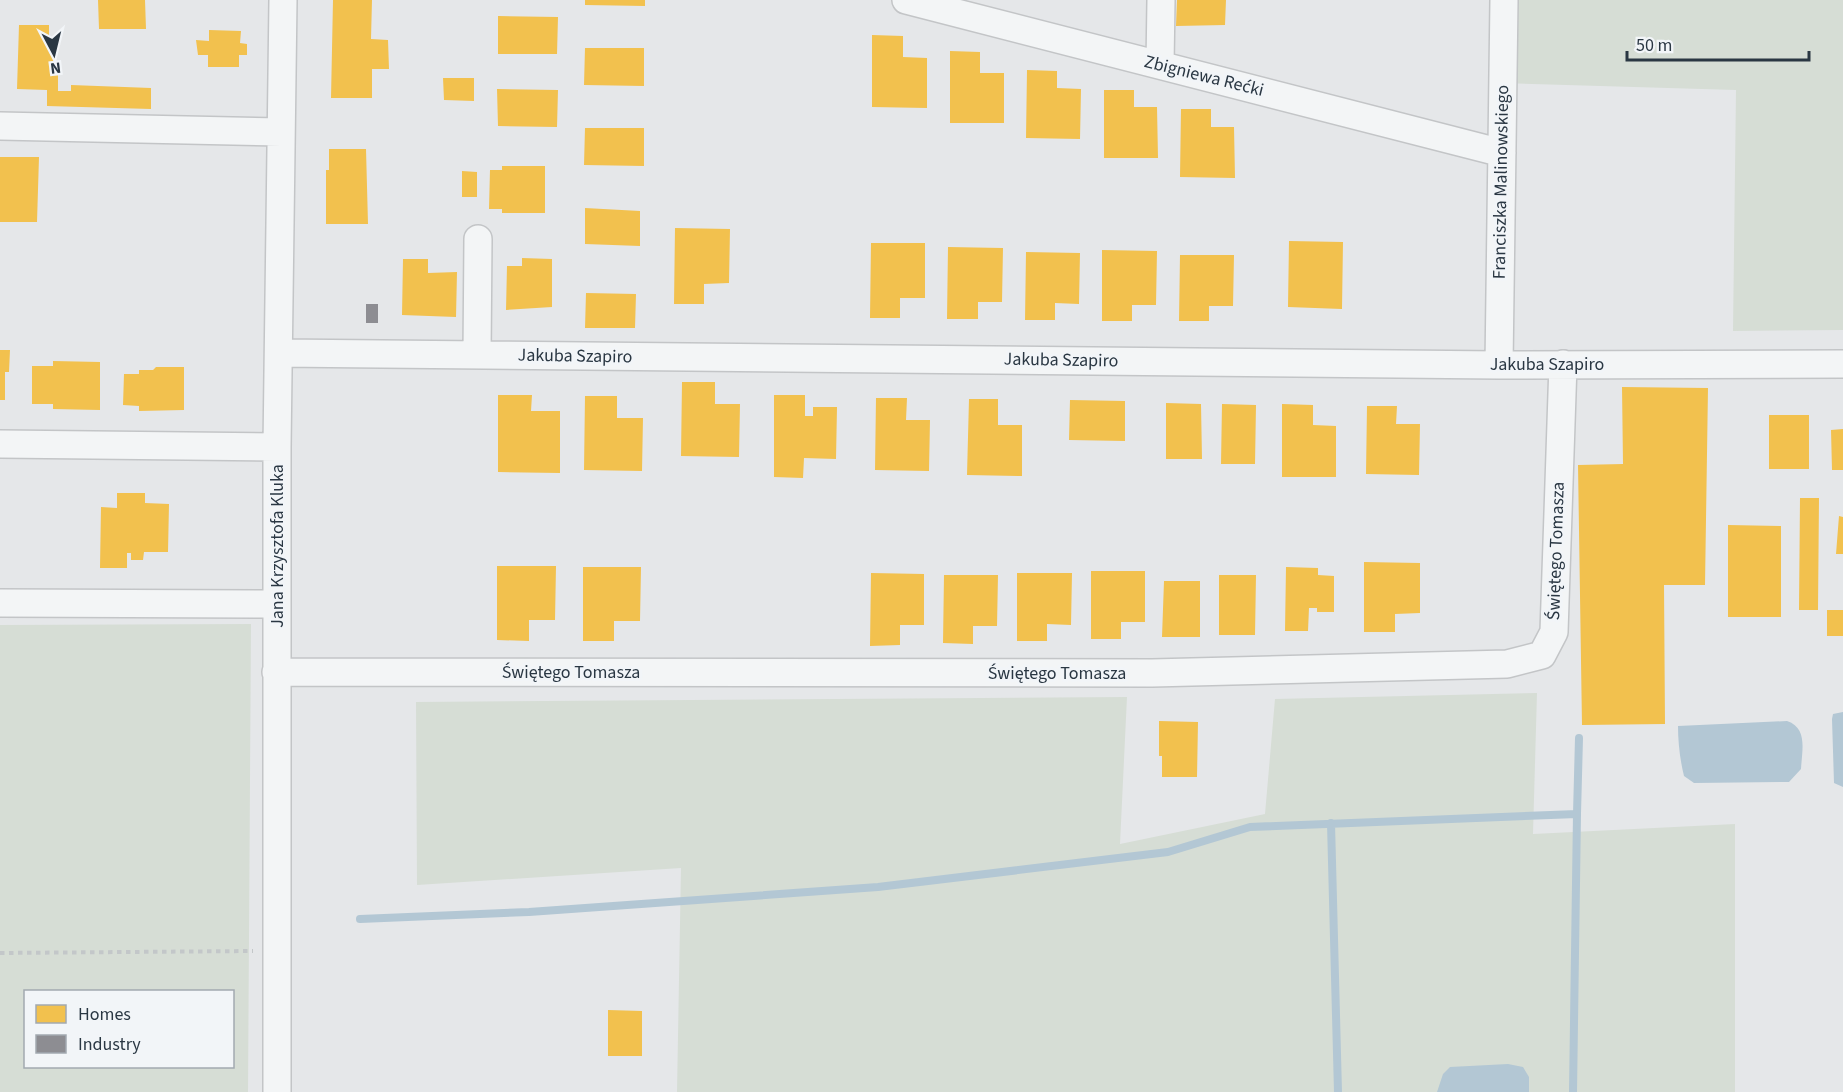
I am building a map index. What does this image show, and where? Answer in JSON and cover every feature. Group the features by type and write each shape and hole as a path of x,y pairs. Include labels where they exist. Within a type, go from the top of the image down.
{"street":[{"name":"Jana Krzysztofa Kluka","path":"277,1092 277,447 284,0"},
{"name":"Zbigniewa Rećki","path":"906,0 1502,153"},
{"path":"1160,65 1161,0"},
{"name":"Franciszka Malinowskiego","path":"1499,364 1504,0"},
{"path":"0,126 281,132"},
{"path":"477,355 478,239"},
{"name":"Jakuba Szapiro","path":"279,353 1499,364 1843,364"},
{"name":"Świętego Tomasza","path":"276,672 1152,673 1507,664 1542,656 1554,632 1563,364"},
{"path":"0,444 277,447"},
{"path":"0,603 276,604"}],"path":[{"path":"0,953 213,953 278,950"}],"shaded area":[{"path":"1504,0 1843,0 1843,330 1733,331 1736,90 1503,83"},
{"path":"251,624 248,1092 0,1092 0,625"},
{"path":"1537,693 1533,834 1735,824 1735,1092 677,1092 681,868 417,885 416,702 1127,697 1120,844 1265,814 1275,699"}],"water":[{"path":"1843,712 1843,787 1834,783 1832,719 1833,714"},
{"path":"1787,721 1798,729 1803,747 1801,769 1789,782 1694,783 1684,776 1678,726"},
{"path":"1508,1064 1523,1067 1529,1077 1529,1092 1437,1092 1443,1074 1450,1067"}],"building: Homes":[{"path":"98,0 145,0 146,29 99,29"},
{"path":"333,0 372,0 371,39 388,40 389,69 372,69 372,98 331,98"},
{"path":"585,0 645,0 645,6 585,5"},
{"path":"1177,0 1226,0 1225,25 1176,26"},
{"path":"498,16 558,17 557,54 498,54"},
{"path":"19,25 49,25 49,41 57,41 52,74 58,75 58,91 71,91 71,85 151,88 151,109 47,106 47,90 17,89"},
{"path":"209,30 241,31 240,43 247,44 247,55 239,55 239,67 208,67 208,55 198,55 196,40 209,41"},
{"path":"872,35 903,36 903,57 927,58 927,108 872,107"},
{"path":"585,48 644,48 644,86 584,85"},
{"path":"950,51 980,52 980,73 1004,73 1004,123 950,123"},
{"path":"1027,70 1057,71 1057,88 1081,89 1080,139 1026,138"},
{"path":"443,78 474,78 474,101 444,100"},
{"path":"497,89 558,90 557,127 498,126"},
{"path":"1104,90 1134,90 1134,107 1157,107 1158,158 1104,158"},
{"path":"1181,109 1211,109 1211,127 1234,127 1235,178 1180,177"},
{"path":"585,128 644,128 644,166 584,165"},
{"path":"329,149 366,149 368,224 326,224 326,170 329,170"},
{"path":"0,157 39,157 37,222 0,222"},
{"path":"502,166 545,166 545,213 502,213 502,209 489,209 490,170 502,170"},
{"path":"462,171 477,172 477,197 462,197"},
{"path":"585,208 640,211 640,246 585,244"},
{"path":"675,228 730,229 729,283 704,284 704,304 674,304"},
{"path":"1289,241 1343,242 1342,309 1288,307"},
{"path":"871,243 925,243 925,298 900,298 900,318 870,318"},
{"path":"948,247 1003,248 1002,302 978,302 978,319 947,319"},
{"path":"1102,250 1157,251 1156,305 1132,305 1132,321 1102,321"},
{"path":"1026,252 1080,253 1079,304 1055,303 1055,320 1025,320"},
{"path":"1180,255 1234,255 1233,306 1209,306 1209,321 1179,321"},
{"path":"522,258 552,259 552,307 506,310 507,266 522,266"},
{"path":"403,259 428,259 428,273 457,272 456,317 402,315"},
{"path":"586,293 636,294 635,328 585,328"},
{"path":"0,350 10,350 9,372 5,372 5,400 0,400"},
{"path":"53,361 100,362 100,410 53,409 53,404 32,404 32,366 53,366"},
{"path":"156,367 184,367 184,410 139,411 139,406 123,405 124,374 139,374 139,370 153,370"},
{"path":"682,382 715,382 715,404 740,404 739,457 681,456"},
{"path":"1622,387 1708,388 1705,585 1664,585 1665,724 1582,725 1578,465 1623,464"},
{"path":"498,395 532,395 531,411 560,411 560,473 498,472"},
{"path":"774,395 805,395 805,416 813,416 813,407 837,407 836,459 804,458 803,478 774,477"},
{"path":"585,396 617,396 617,418 643,418 642,471 584,470"},
{"path":"876,398 907,398 906,420 930,420 929,471 875,470"},
{"path":"969,399 998,399 998,425 1022,425 1022,476 967,475"},
{"path":"1070,400 1125,401 1125,441 1069,440"},
{"path":"1166,403 1201,404 1202,459 1166,459"},
{"path":"1222,404 1256,405 1255,464 1221,464"},
{"path":"1282,404 1313,405 1313,425 1336,426 1336,477 1282,477"},
{"path":"1367,406 1397,406 1396,424 1420,424 1419,475 1366,474"},
{"path":"1769,415 1809,415 1809,469 1769,469"},
{"path":"1843,429 1843,470 1832,470 1831,430"},
{"path":"117,493 145,493 145,503 169,504 168,552 144,552 143,560 131,560 131,553 127,553 127,568 100,568 101,507 117,508"},
{"path":"1800,498 1819,498 1818,610 1799,610"},
{"path":"1839,516 1843,517 1843,554 1836,554"},
{"path":"1728,525 1781,526 1781,617 1728,617"},
{"path":"1364,562 1420,563 1420,613 1395,614 1395,632 1364,632"},
{"path":"497,566 556,566 555,620 529,620 529,641 497,640"},
{"path":"583,567 641,567 640,621 614,621 614,641 583,641"},
{"path":"1286,567 1318,568 1318,575 1334,576 1334,612 1317,612 1317,608 1309,608 1308,631 1285,631"},
{"path":"1091,571 1145,571 1145,622 1121,622 1121,639 1091,639"},
{"path":"871,573 924,574 924,625 900,625 900,645 870,646"},
{"path":"1017,573 1072,573 1071,625 1047,624 1047,641 1017,641"},
{"path":"944,575 998,575 997,626 973,626 973,644 943,643"},
{"path":"1219,575 1256,575 1255,635 1219,635"},
{"path":"1164,581 1200,581 1200,637 1162,637"},
{"path":"1827,610 1843,610 1843,636 1827,636"},
{"path":"1159,721 1198,722 1197,777 1162,777 1162,756 1159,756"},
{"path":"608,1010 642,1011 642,1056 608,1056"}],"building: Industry":[{"path":"366,304 378,304 378,323 366,323"}],"waterway":[{"path":"360,919 529,912 878,887 1168,852 1250,827 1577,814 1579,738"},
{"path":"1573,1092 1577,814"},
{"path":"1331,823 1338,1092"}]}
